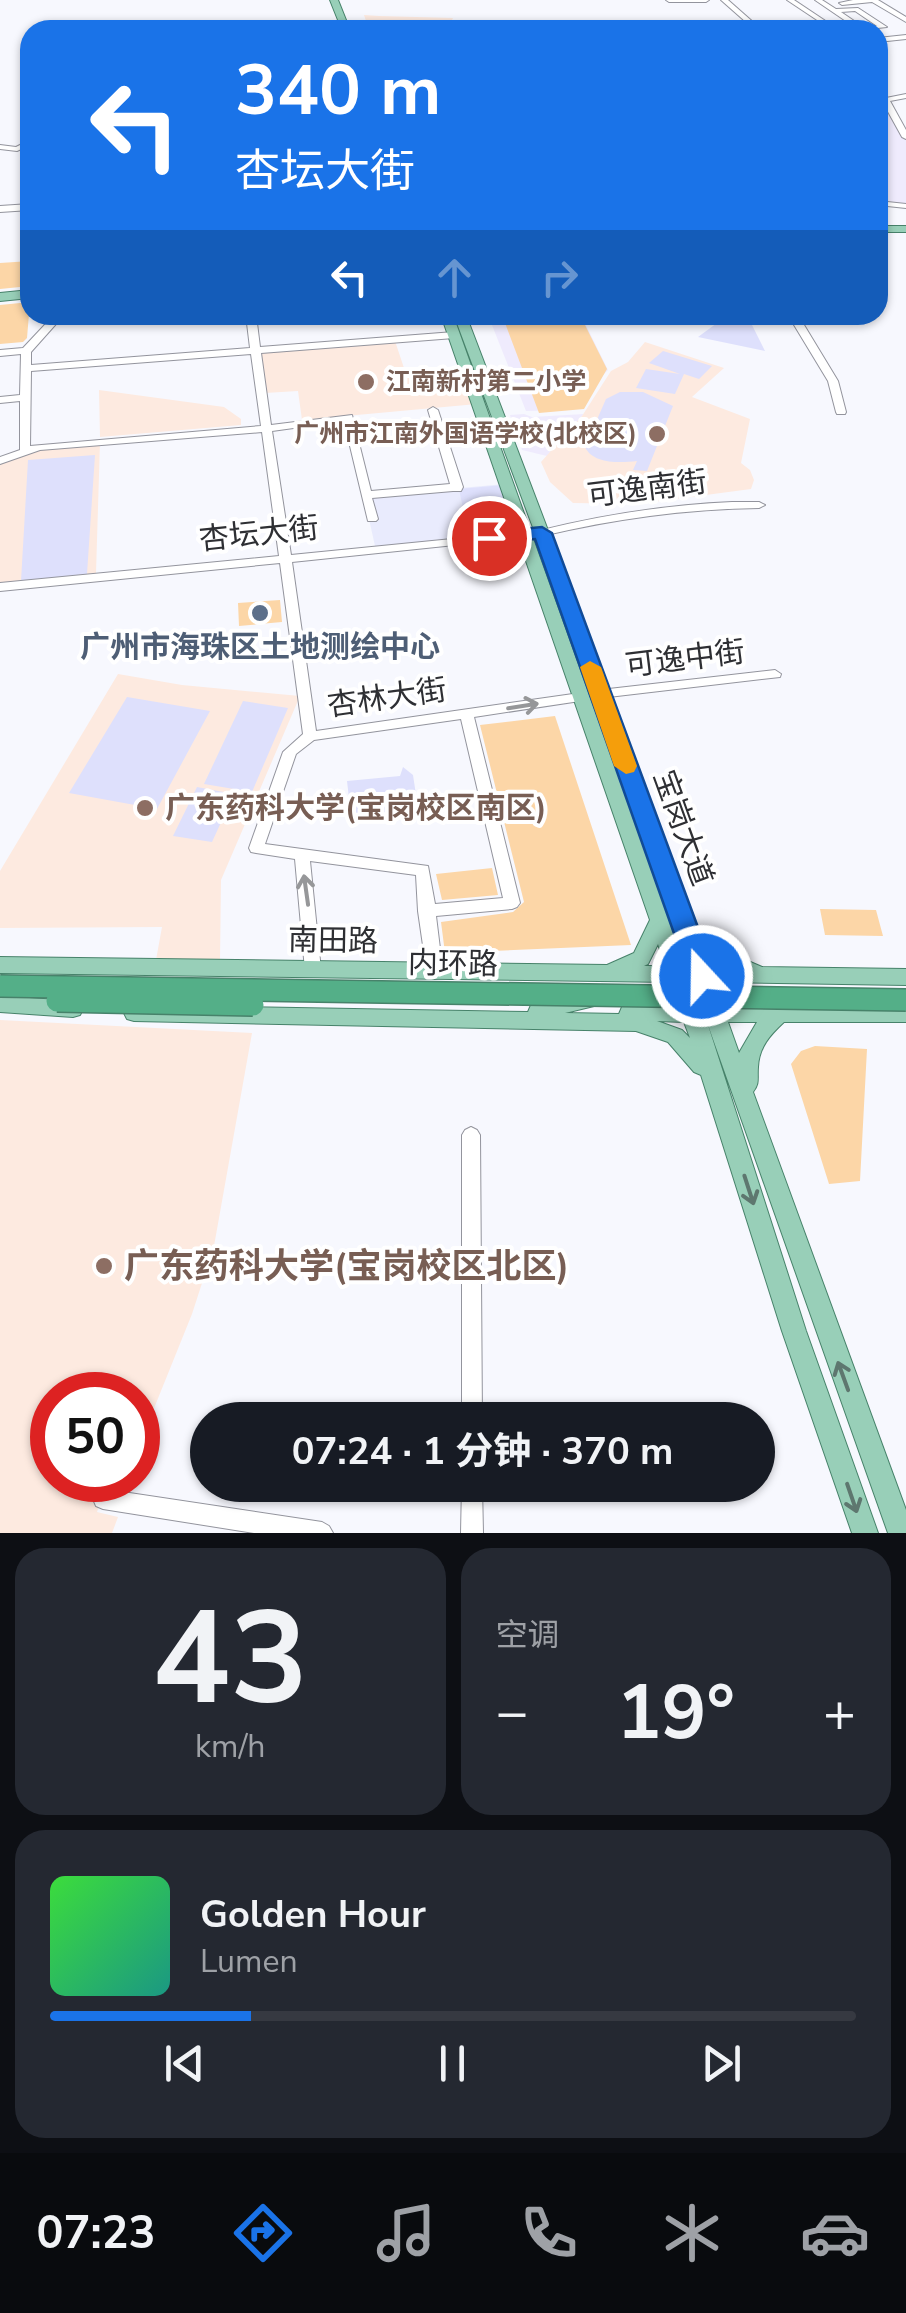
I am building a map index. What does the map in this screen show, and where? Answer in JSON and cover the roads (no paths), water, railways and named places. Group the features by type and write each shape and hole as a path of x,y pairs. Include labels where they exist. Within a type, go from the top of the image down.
{"highway":[{"name":"内环路","path":"0,976 904,1000"},
{"name":"内环路","path":"0,986 904,1000"},
{"path":"0,1001 358,1007"}],"main road":[{"name":"宝岗大道","path":"451,325 523,535 710,995 901,1533"},
{"name":"宝岗大道","path":"464,325 542,533 659,921 865,1533"},
{"path":"523,535 542,533"},
{"path":"538,1011 602,986 636,962 659,921"},
{"path":"686,932 713,954 735,964 789,977"},
{"name":"南田路","path":"0,965 435,973 858,1006"},
{"name":"南田路","path":"710,995 789,977 906,977"},
{"name":"南田路","path":"0,986 602,986"},
{"path":"158,1014 163,989"},
{"path":"538,1011 685,995 710,995 780,1013 820,1014 904,1000"},
{"path":"0,1001 158,1014 649,1024 675,1036 694,1055 718,1097"},
{"path":"358,1007 538,1011 610,1022"},
{"path":"751,1110 746,1076 750,1047 761,1029 780,1013"}],"street":[{"path":"669,0 706,0"},
{"path":"724,0 748,20"},
{"path":"790,0 821,20"},
{"path":"822,2 892,0"},
{"path":"874,1 906,20"},
{"path":"822,2 848,20"},
{"path":"835,11 856,9 873,20"},
{"path":"888,104 906,137"},
{"path":"26,450 26,351 49,325"},
{"path":"252,325 265,429 288,556 310,736"},
{"path":"799,325 833,381 841,412"},
{"path":"26,368 454,334"},
{"path":"0,353 26,351"},
{"path":"0,400 23,398"},
{"path":"366,496 457,488 433,410"},
{"path":"0,460 26,450 348,418 372,518"},
{"name":"可逸南街","path":"542,533 589,520 662,510 712,504 759,505"},
{"name":"杏坛大街","path":"0,588 523,535"},
{"name":"可逸中街","path":"590,696 775,674"},
{"name":"杏林大街","path":"302,855 256,848 290,752 310,736 590,696"},
{"path":"426,911 512,903 467,715"},
{"path":"314,970 302,855 423,870 435,973"},
{"path":"471,1135 472,1402"},
{"path":"122,1502 322,1533"},
{"path":"472,1502 472,1533"}],"place":[{"name":"江南新村第二小学","path":"366,382"},
{"name":"广州市江南外国语学校(北校区)","path":"657,434"},
{"name":"广州市海珠区土地测绘中心","path":"260,613"},
{"name":"广东药科大学(宝岗校区南区)","path":"145,808"},
{"name":"广东药科大学(宝岗校区北区)","path":"104,1266"}]}
